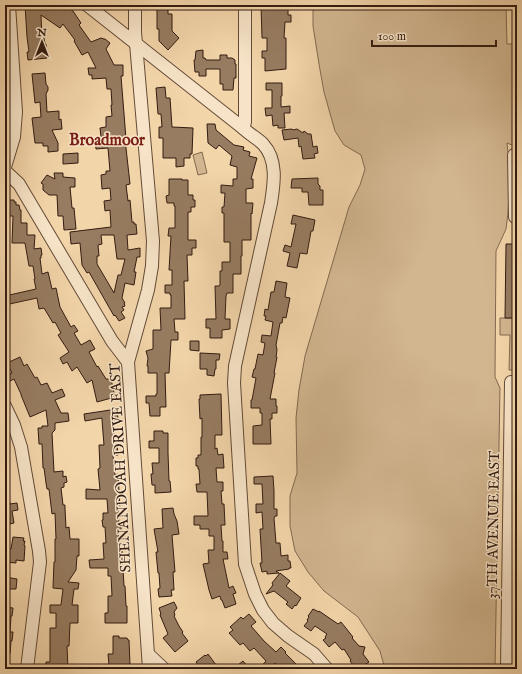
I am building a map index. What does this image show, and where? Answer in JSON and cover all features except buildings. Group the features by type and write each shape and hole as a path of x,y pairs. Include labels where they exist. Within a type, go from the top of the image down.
{"street":[{"path":"5,167 14,137 16,112 9,5"},
{"path":"87,5 243,128 263,145 271,156 273,168 271,204 235,366 234,383 244,564 255,594 273,622 288,636 314,654 327,669"},
{"name":"SHENANDOAH DRIVE EAST","path":"135,5 135,32 153,241 152,266 148,290 128,362 149,669"},
{"path":"243,128 245,122 245,5"},
{"path":"514,155 516,218"},
{"path":"5,171 19,184 111,340 128,362"},
{"name":"37TH AVENUE EAST","path":"507,669 514,382"},
{"path":"5,406 14,425 21,447 40,562 27,669"},
{"path":"148,654 164,669"}],"shaded area":[{"path":"313,5 506,5 507,44 517,44 517,147 507,143 510,172 508,213 506,229 496,251 495,377 500,388 495,669 385,669 380,651 358,617 324,591 308,572 295,551 290,526 290,496 297,473 296,418 305,356 349,207 360,185 365,169 361,155 344,145 335,131 324,92 319,64 313,26"},
{"path":"202,152 207,173 198,175 193,155"},
{"path":"500,318 517,318 517,370 509,370 510,335 500,335"}],"district":[{"name":"Broadmoor","path":"107,139"}]}
